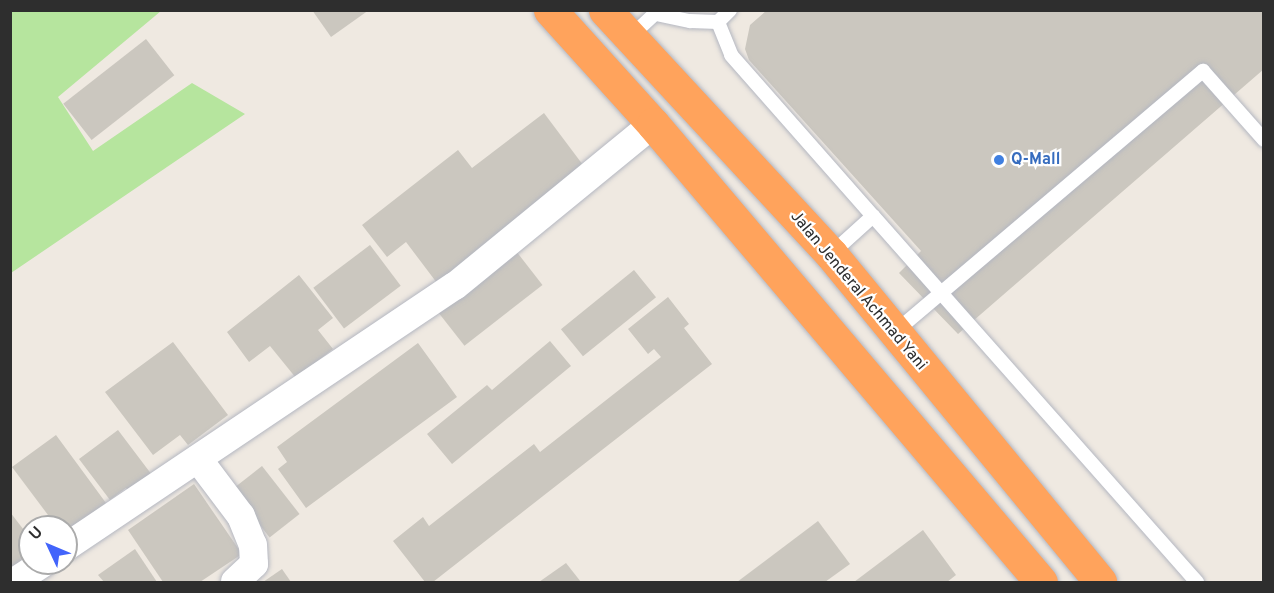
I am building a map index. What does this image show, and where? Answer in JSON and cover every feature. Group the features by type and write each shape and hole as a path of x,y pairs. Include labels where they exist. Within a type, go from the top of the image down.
{"highway":[{"path":"550,10 653,124 1032,580"},
{"name":"Jalan Jenderal Achmad Yani","path":"605,10 831,254 1100,582"}],"street":[{"path":"78,539 455,286 653,124"},
{"path":"198,459 241,516 253,544 254,564 235,582"}],"lane":[{"path":"630,37 658,12 690,21 718,22 730,10"},
{"path":"718,22 731,55 1197,582"},
{"path":"894,332 1203,71 1263,140"},
{"path":"831,254 873,216"}],"green space":[{"path":"11,10 161,11 58,97 93,151 192,83 245,114 11,273"}],"building":[{"path":"312,10 369,10 331,37"},
{"name":"Q-Mall","path":"767,10 1264,10 1264,69 958,334 899,273 921,251 749,60 745,49 750,25"},
{"path":"146,39 174,75 92,140 63,104"},
{"path":"544,113 586,169 437,283 406,242 387,257 362,225 458,150 472,168"},
{"path":"370,245 401,286 344,328 313,288"},
{"path":"516,251 542,285 464,346 438,312"},
{"path":"634,270 656,297 583,356 561,329"},
{"path":"299,275 333,318 318,330 333,349 296,378 270,346 249,362 227,332"},
{"path":"668,297 689,324 684,328 712,364 433,582 425,582 393,541 423,517 429,526 534,444 540,452 661,357 654,349 648,354 628,329"},
{"path":"550,341 571,366 452,464 427,434 487,385 492,390"},
{"path":"173,342 228,415 188,445 180,435 153,455 105,392"},
{"path":"418,343 457,397 306,508 278,469 287,462 277,447"},
{"path":"118,430 152,475 129,493 126,488 110,500 79,459"},
{"path":"56,435 106,503 78,524 78,515 48,515 12,467"},
{"path":"262,466 300,514 270,537 232,489"},
{"path":"194,484 242,554 200,582 163,582 128,530"},
{"path":"10,512 18,522 18,563 10,569"},
{"path":"818,521 850,564 825,582 737,582"},
{"path":"923,530 956,575 947,582 854,582"},
{"path":"135,549 157,582 104,582 98,575"},
{"path":"566,563 581,582 539,582"},
{"path":"282,569 291,582 263,582"}],"place":[{"name":"Q-Mall","path":"999,160"}]}
